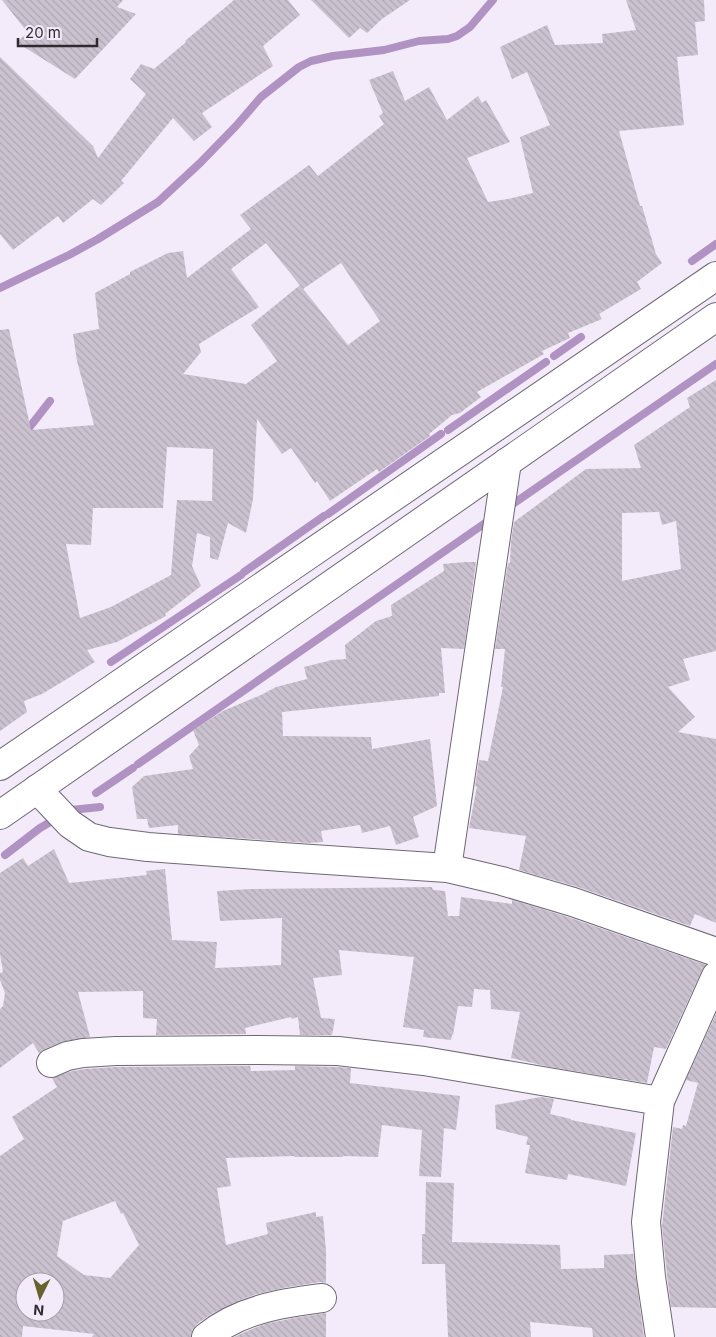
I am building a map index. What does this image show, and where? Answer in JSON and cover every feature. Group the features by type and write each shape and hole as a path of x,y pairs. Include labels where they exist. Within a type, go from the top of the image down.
{"street":[{"path":"0,766 716,276"},
{"path":"0,815 716,317"},
{"path":"447,868 507,462"},
{"path":"37,789 70,824 89,837 148,847 282,858 447,868 502,881 573,902 716,952"},
{"path":"660,1337 651,1276 646,1222 660,1101 716,976"},
{"path":"51,1063 67,1056 83,1053 116,1051 338,1051 424,1061 660,1101"},
{"path":"206,1337 242,1315 284,1303 322,1298"}],"building":[{"path":"2,0 123,0 117,7 136,14 75,79 16,42 28,33"},
{"path":"234,0 288,0 300,15 263,46 273,66 202,113 212,127 194,141 173,118 121,181 124,183 101,205 93,199 63,223 58,216 13,250 0,234 0,57 93,146 98,158 146,94 130,79 141,64 154,69"},
{"path":"311,0 410,0 382,19 367,33 360,28 349,38"},
{"path":"626,0 704,0 705,21 695,22 698,55 677,57 684,125 619,131 640,206 642,206 656,254 662,263 637,282 641,289 599,314 602,319 568,333 570,338 542,351 544,354 477,392 481,397 460,413 452,415 429,434 430,436 379,472 377,469 330,501 291,448 282,454 257,419 253,499 246,533 228,523 218,560 210,558 210,537 197,533 192,566 201,586 165,614 166,616 117,642 87,650 95,662 42,694 24,701 27,712 0,731 0,330 9,329 31,430 94,425 77,361 73,334 99,329 95,293 130,274 130,272 168,253 183,251 187,278 251,229 240,215 309,165 318,176 384,124 379,116 383,113 369,80 393,71 405,101 429,87 447,120 478,96 482,103 486,100 510,142 467,158 488,202 508,199 533,193 520,137 550,125 527,72 512,79 500,47 547,25 555,45 603,43 602,34 636,30","holes":["266,243 300,285 251,325 277,361 246,384 183,374 201,352 199,344 259,307 231,269","341,263 380,321 348,345 303,289","167,447 213,449 212,501 177,500 171,575 111,607 80,618 66,544 91,545 93,508 163,508"]},
{"path":"716,380 716,651 683,659 690,680 668,687 695,717 678,732 716,739 716,923 695,914 690,926 578,887 519,870 526,836 469,828 477,786 475,787 479,760 488,761 503,687 501,687 505,649 495,649 508,563 510,563 514,522 586,469 641,468 634,445 690,407 687,398","holes":["659,512 662,525 676,521 681,569 622,581 622,513"]},
{"path":"476,562 464,649 441,648 445,693 439,693 439,696 282,712 283,736 371,737 372,749 430,739 437,806 413,817 419,837 396,845 390,826 362,833 360,825 321,831 323,842 309,843 178,834 178,825 149,828 147,819 137,819 132,787 144,776 193,769 189,756 199,745 193,730 223,711 276,687 307,679 304,667 332,660 346,659 345,645 376,621 392,616 391,605 444,571 443,564"},
{"path":"54,849 69,883 147,875 146,871 165,869 172,940 217,942 215,968 281,965 282,918 220,921 217,891 432,887 433,890 445,891 448,916 459,916 461,897 512,904 512,900 568,917 706,965 666,1049 654,1047 647,1083 550,1067 511,1058 520,1012 491,1009 490,990 474,989 472,1007 458,1006 451,1040 423,1037 424,1030 403,1027 414,957 339,950 342,975 313,978 321,1018 335,1019 332,1035 300,1035 298,1017 292,1019 291,1017 245,1028 246,1034 156,1035 157,1019 143,1018 143,991 78,992 90,1037 61,1042 39,1053 33,1043 0,1068 0,1009 3,1006 5,993 0,980 0,973 3,972 0,954 0,873 23,858 28,866"},
{"path":"716,1014 716,1308 671,1307 662,1226 673,1127 682,1129 683,1125 686,1126 698,1083 686,1080"},
{"path":"250,1066 251,1071 295,1070 295,1066 351,1068 350,1083 460,1096 456,1130 444,1128 441,1177 419,1176 422,1130 382,1125 378,1157 294,1156 226,1158 231,1186 217,1188 226,1245 268,1234 266,1223 316,1212 316,1217 323,1216 326,1283 320,1282 288,1287 240,1300 211,1314 197,1324 192,1330 191,1337 92,1337 94,1334 23,1326 22,1337 0,1337 0,1156 24,1139 12,1117 57,1087 52,1078 85,1069","holes":["115,1201 121,1214 123,1213 139,1245 110,1278 84,1275 57,1256 63,1221"]},
{"path":"541,1097 554,1099 550,1114 636,1133 626,1186 568,1174 567,1180 525,1173 530,1145 526,1145 528,1137 496,1129 495,1105"},
{"path":"426,1182 454,1183 452,1242 560,1245 561,1269 604,1268 604,1255 633,1254 644,1337 593,1337 592,1328 530,1322 531,1337 448,1337 445,1264 422,1264 422,1234 425,1234"},
{"path":"326,1313 326,1337 234,1337 265,1324"}],"waterway":[{"path":"0,288 69,255 158,202 200,163 261,97 299,67 311,61 333,56 384,50 419,41 448,39 457,36 470,27 493,0"},
{"path":"692,261 716,244"},
{"path":"554,356 581,337"},
{"path":"448,430 546,362"},
{"path":"507,508 716,364"},
{"path":"25,433 50,401"},
{"path":"328,514 441,434"},
{"path":"244,572 324,516"},
{"path":"138,764 491,519"},
{"path":"111,662 241,575"},
{"path":"96,793 133,768"},
{"path":"5,855 40,828 71,810 100,807"}]}
